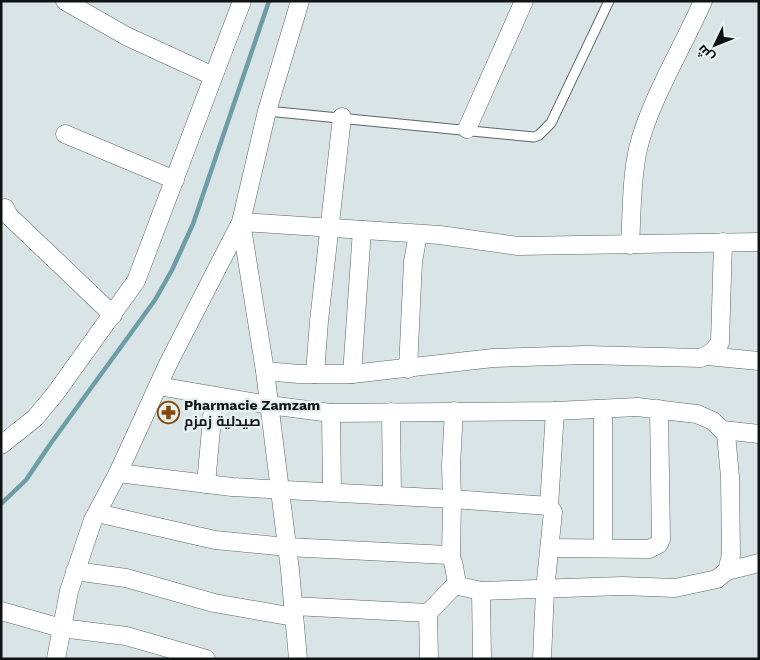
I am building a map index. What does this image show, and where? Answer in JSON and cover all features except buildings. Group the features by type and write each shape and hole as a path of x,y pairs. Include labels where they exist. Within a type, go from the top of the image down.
{"street":[{"path":"65,1 126,36 213,76"},
{"path":"1,445 35,418 55,394 136,281 242,1"},
{"path":"56,659 61,628 75,571 97,513 240,222 267,111 300,1"},
{"path":"467,129 524,1"},
{"path":"630,245 638,147 703,1"},
{"path":"315,374 320,306 331,227 342,117"},
{"path":"65,134 175,180"},
{"path":"1,210 5,208 8,216 113,315"},
{"path":"240,222 418,234 518,246 759,242"},
{"path":"240,222 265,371 287,547 298,659"},
{"path":"352,374 362,230"},
{"path":"408,369 413,262 418,234"},
{"path":"707,356 720,343 723,242"},
{"path":"265,371 352,374 493,358 586,355 701,358 707,356 759,361"},
{"path":"158,386 269,406 331,413 659,408 697,414 713,421 723,430 729,447 731,555 728,571"},
{"path":"206,484 214,396"},
{"path":"550,548 649,549 659,544 661,539 659,408"},
{"path":"603,409 603,548"},
{"path":"454,411 451,465 451,557 457,583 462,588 481,591 622,586 675,588 717,579 728,571 759,563"},
{"path":"542,659 545,590 553,512 549,506 555,411"},
{"path":"390,412 392,495"},
{"path":"331,413 332,492"},
{"path":"723,430 759,434"},
{"path":"118,473 206,484 280,490 392,495 549,506"},
{"path":"97,513 215,540 287,547 444,554 451,557"},
{"path":"75,571 126,578 214,604 293,611 428,613"},
{"path":"429,659 428,613 457,583"},
{"path":"481,591 482,659"},
{"path":"1,611 61,628 126,636 206,659"}],"lane":[{"path":"267,111 534,137 545,130 554,116 609,1"}],"waterway":[{"path":"1,504 26,480 155,300 172,270 193,224 269,1"}],"place":[{"name":"Pharmacie Zamzam صيدلية زمزم","path":"168,413"}]}
